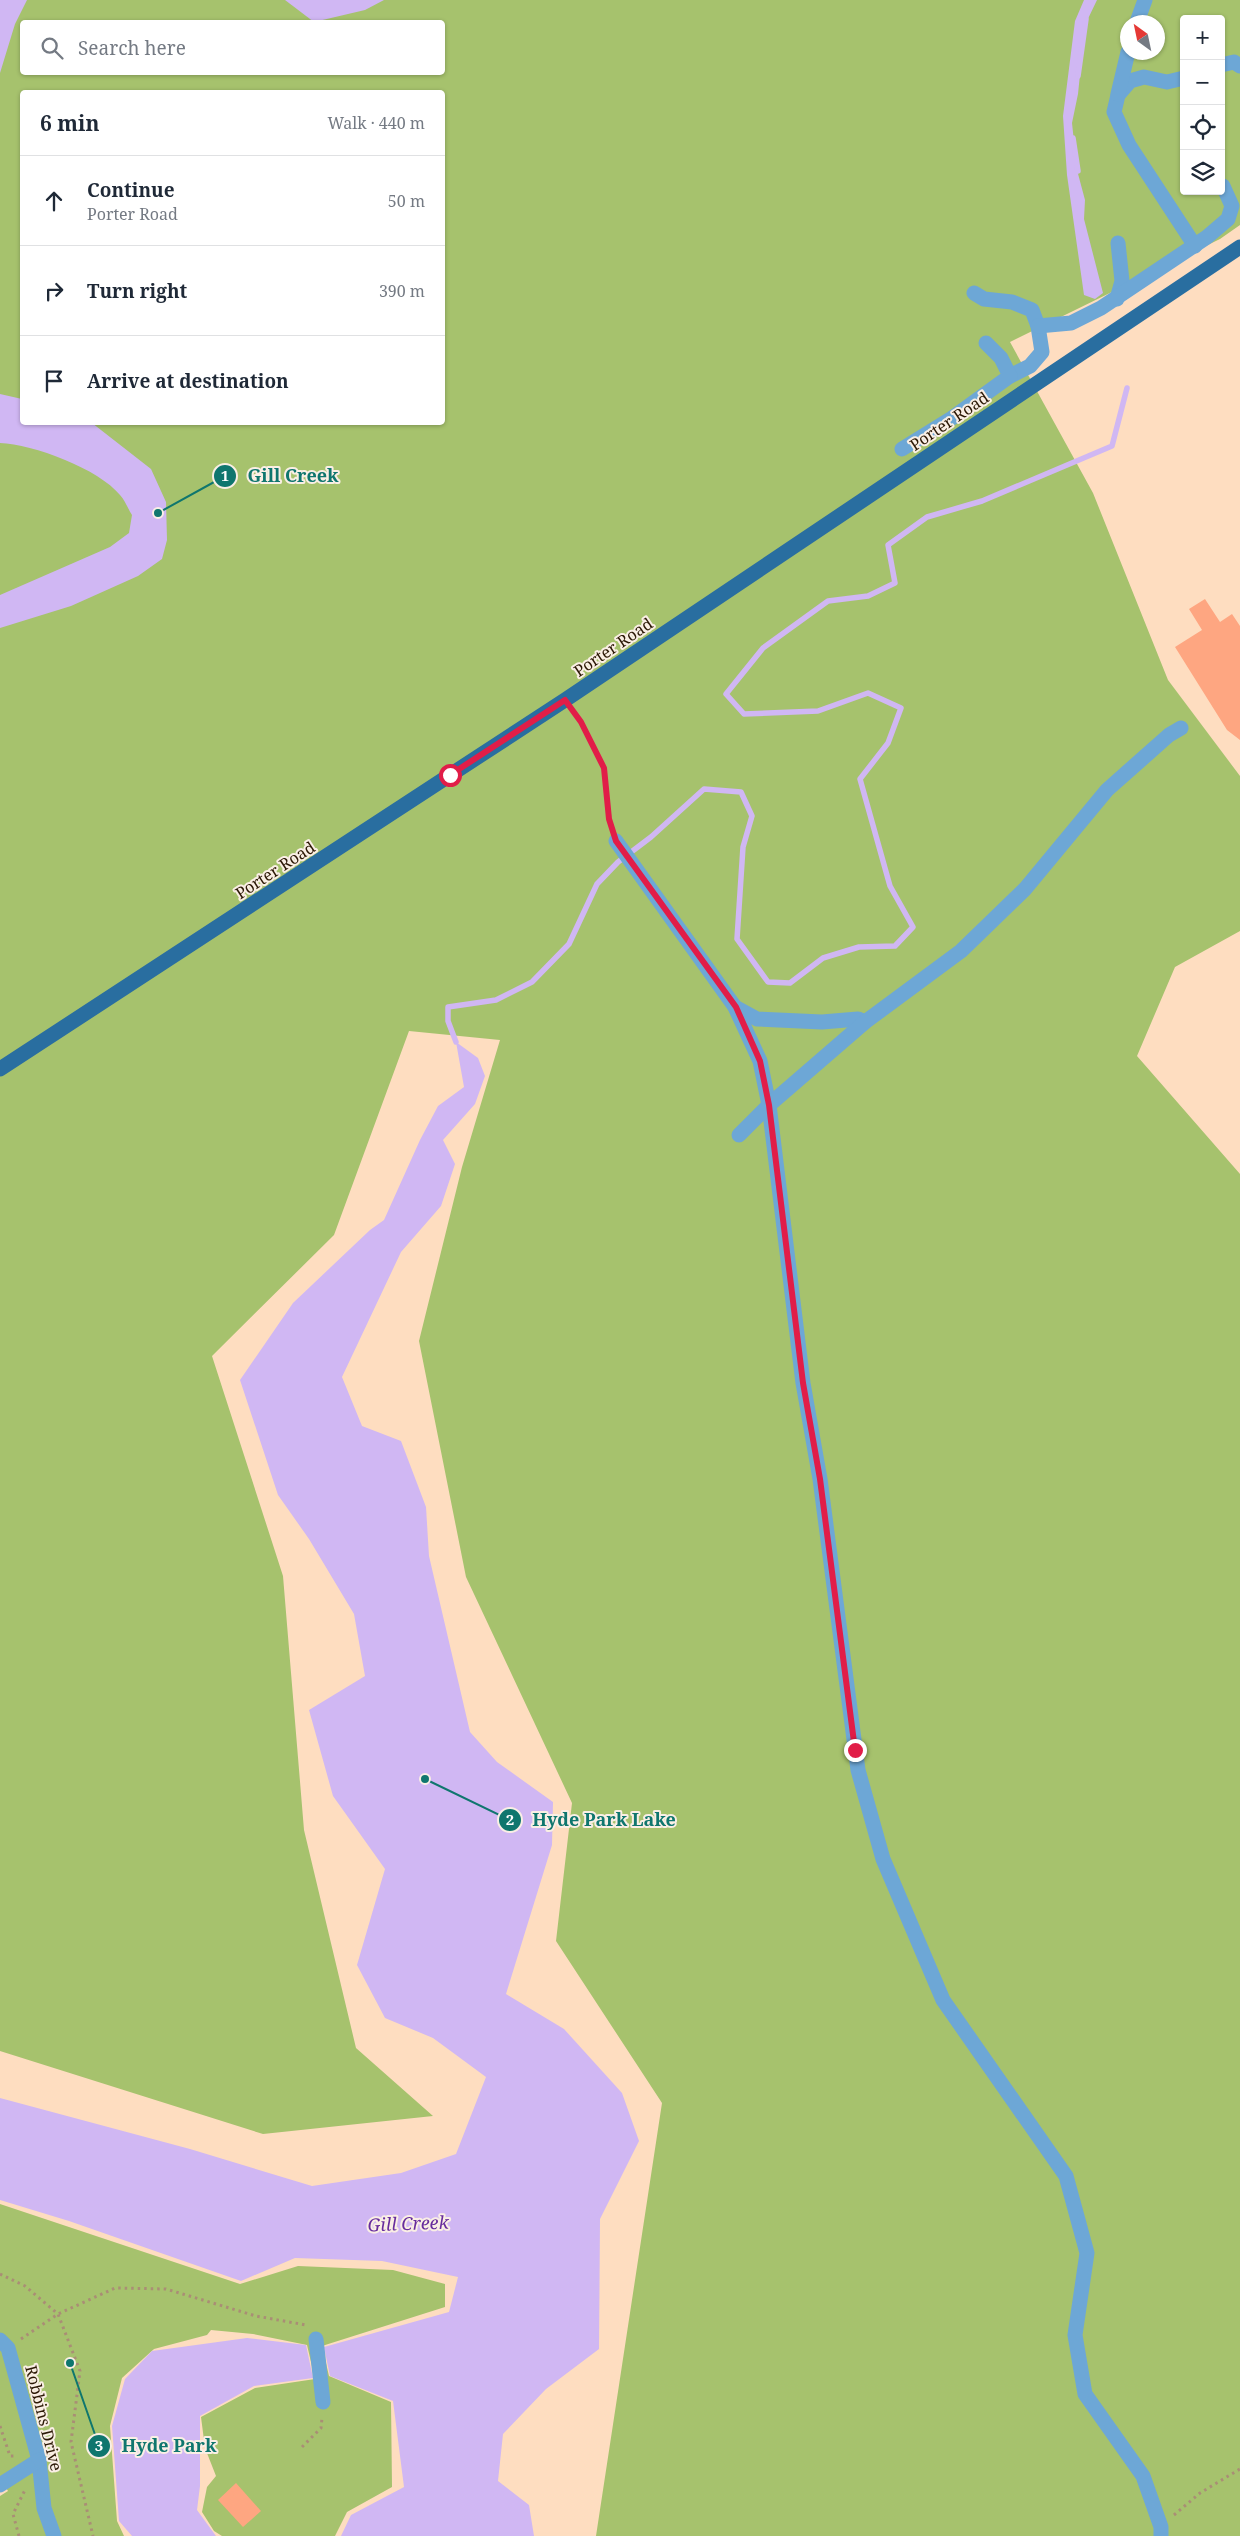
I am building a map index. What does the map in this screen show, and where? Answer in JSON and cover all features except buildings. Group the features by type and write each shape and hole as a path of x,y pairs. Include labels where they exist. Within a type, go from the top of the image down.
{"main road":[{"name":"Porter Road","path":"0,1069 565,700 1240,247"}],"street":[{"path":"1140,15 1145,0"},
{"path":"1128,60 1114,112 1123,134 1182,229 1195,246"},
{"path":"1133,60 1144,77"},
{"path":"1118,95 1130,81 1144,77 1167,82 1180,79"},
{"path":"1038,326 1071,323 1117,299 1195,246 1228,219 1232,206 1225,190"},
{"path":"1117,299 1122,281 1118,243"},
{"path":"902,449 952,418 1010,376 1030,366 1042,352 1038,326 1032,310 1012,302 984,298 974,293"},
{"path":"986,343 1001,358 1010,376"},
{"path":"739,1135 769,1105 864,1022 961,951 1025,888 1107,790 1169,735 1181,728"},
{"path":"616,841 630,864 736,1007 760,1061 769,1105 803,1383 820,1479 858,1770 883,1860 943,2000 1066,2176 1087,2253 1075,2335 1086,2394 1143,2476 1161,2532"},
{"path":"736,1007 757,1019 822,1022 858,1019 864,1022"},
{"path":"316,2339 323,2402"},
{"name":"Robbins Drive","path":"4,2344 39,2460 44,2508 54,2536"},
{"path":"0,2485 39,2460"}],"path":[{"path":"565,700 581,722 604,768 609,819 616,841"},
{"path":"0,2274 25,2286 58,2314 80,2371 71,2442 93,2536"},
{"path":"4,2344 58,2314 115,2288 166,2289 256,2316 308,2325 316,2339"},
{"path":"302,2447 321,2428 323,2402"},
{"path":"1161,2532 1200,2493 1240,2469"}],"green space":[{"path":"0,0 1240,0 1240,225 1220,239 1010,342 1093,493 1168,680 1240,776 1240,931 1175,967 1137,1056 1240,1174 1240,2536 596,2536 662,2103 556,1941 572,1803 466,1577 419,1341 462,1167 500,1040 409,1031 334,1235 212,1356 283,1576 304,1830 356,2048 433,2116 263,2134 0,2051"},
{"path":"0,2204 240,2284 298,2266 393,2270 445,2284 445,2307 322,2346 329,2376 391,2402 392,2487 347,2512 335,2536 222,2536 214,2531 202,2512 207,2487 216,2476 205,2448 201,2417 255,2388 315,2379 307,2345 253,2334 211,2330 207,2335 154,2349 122,2378 110,2426 117,2521 124,2536 0,2536 0,2496 8,2491 0,2478"}],"water":[{"path":"0,0 27,0 15,24 0,73"},
{"path":"285,0 384,0 365,10 322,20 311,20"},
{"path":"1084,0 1097,0 1085,25 1078,94 1072,123 1077,170 1085,200 1084,219 1103,293 1095,299 1084,295 1067,175 1063,116 1075,21"},
{"path":"0,394 20,399 20,425 95,425 151,469 166,502 167,540 162,559 138,576 71,606 0,628 0,595 110,547 129,533 132,515 122,497 110,485 82,467 30,448 0,443"},
{"path":"456,1042 478,1058 485,1076 475,1104 443,1140 455,1164 441,1206 401,1252 342,1377 362,1426 401,1441 426,1507 429,1556 470,1732 497,1762 553,1802 552,1845 506,1994 564,2029 622,2093 639,2141 600,2219 599,2349 546,2389 503,2434 498,2481 529,2505 534,2536 341,2536 351,2515 404,2487 393,2401 330,2376 324,2347 449,2312 458,2277 382,2261 295,2258 241,2281 69,2221 0,2200 0,2098 190,2149 312,2186 401,2173 456,2154 486,2077 433,2038 385,2018 357,1965 385,1869 333,1796 309,1710 365,1676 354,1614 309,1539 278,1495 240,1380 293,1303 370,1230 384,1220 420,1140 438,1106 464,1087"},
{"path":"247,2338 306,2345 313,2378 254,2386 200,2416 200,2486 197,2510 216,2536 132,2536 119,2521 112,2426 125,2379 152,2351"}],"waterway":[{"path":"1078,76 1086,19"},
{"path":"1073,138 1078,171"},
{"path":"456,1042 448,1021 448,1007 496,1000 532,982 569,944 597,884 618,862 651,837 704,789 741,792 752,816 743,847 737,939 768,982 790,983 823,958 859,947 895,946 913,927 890,886 860,779 888,743 901,708 868,693 818,711 744,714 726,694 763,648 828,601 868,596 895,583 888,545 927,517 982,501 1112,446 1127,388"}],"place":[{"name":"Gill Creek","path":"158,513"},
{"name":"Hyde Park Lake","path":"425,1779"},
{"name":"Hyde Park","path":"70,2363"}],"route":[{"path":"450,775 565,700 581,722 604,768 609,819 616,841 630,864 736,1007 760,1061 769,1105 803,1383 820,1479 855,1750"}]}
